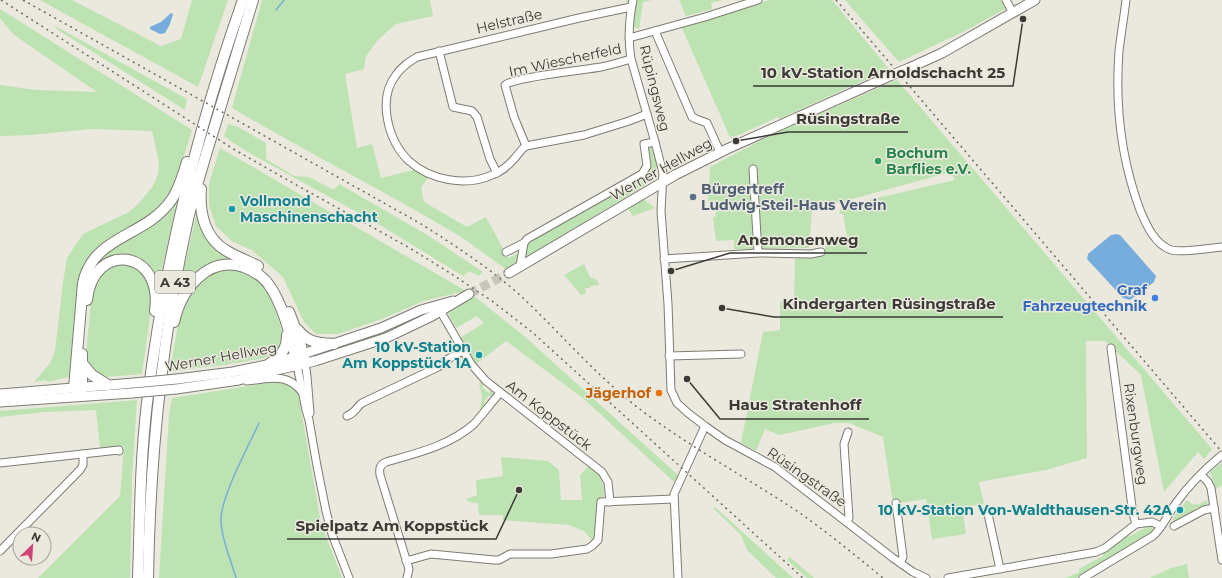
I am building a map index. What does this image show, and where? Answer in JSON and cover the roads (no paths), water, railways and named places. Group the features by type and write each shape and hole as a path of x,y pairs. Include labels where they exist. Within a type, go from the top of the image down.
{"highway":[{"name":"A 43","path":"138,578 143,452 147,403 163,298 182,206 206,114 229,39 243,0"},
{"name":"A 43","path":"148,578 149,539 158,404 172,300 190,214 253,0"},
{"path":"79,390 83,283 88,267 102,249 144,226 157,216 172,200 178,189 196,135 206,114"},
{"path":"204,163 205,171 200,201 203,219 210,236 220,247 256,266 267,274 280,293 300,360"},
{"path":"79,390 89,289 94,277 100,268 105,264 126,259 139,264 148,272 156,292 152,335 154,354"},
{"path":"158,404 164,390 172,332 178,306 190,285 206,272 218,266 241,266 256,273 269,284 291,327 312,342 334,344"},
{"path":"268,365 285,350 291,327"},
{"path":"82,363 92,375 108,385"}],"main road":[{"name":"Werner Hellweg","path":"509,273 662,181 720,152 942,53 1035,0"},
{"name":"Werner Hellweg","path":"0,394 133,388 239,380 300,360 334,344 382,328 421,310 439,308"},
{"name":"Werner Hellweg","path":"177,384 268,365 300,360 315,361 386,338 439,308"},
{"name":"Werner Hellweg","path":"0,402 108,385 133,388"}],"street":[{"path":"629,38 758,0"},
{"path":"1006,0 1012,13"},
{"path":"1126,0 1119,53 1118,110 1125,158 1132,186 1142,214 1154,236 1170,250 1183,251 1222,247"},
{"name":"Rüpingsweg","path":"632,3 629,38 631,59 655,142 662,173 662,181"},
{"name":"Helstraße","path":"526,146 513,161 497,173 476,181 463,181 437,176 424,171 409,160 400,150 393,136 386,105 388,92 392,81 396,74 406,64 417,57 623,7 632,3"},
{"path":"655,31 692,117 706,123 720,152"},
{"path":"439,51 453,107 472,111 477,117 490,159 497,173"},
{"name":"Im Wiescherfeld","path":"526,146 514,117 505,86 511,82 526,78 600,67 631,59"},
{"path":"526,146 584,135 647,114"},
{"name":"Werner Hellweg","path":"506,252 642,174 647,166 644,144 655,142"},
{"path":"753,168 758,253"},
{"name":"Rüsingstraße","path":"662,181 661,212 668,304 671,390 674,398 688,413 705,426 725,440 775,468 900,563 913,572 926,578"},
{"path":"520,266 524,243"},
{"path":"664,259 758,253 811,254 822,252"},
{"name":"Am Koppstück","path":"439,308 476,371 500,393 602,472 608,482 607,502"},
{"name":"Rixenburgweg","path":"1111,348 1133,514 1136,524"},
{"path":"347,416 354,413 362,403 438,367 446,360 463,351"},
{"path":"669,356 741,354"},
{"path":"300,360 302,392 310,420"},
{"path":"300,360 310,410 310,420 317,466 326,511 332,534 349,578"},
{"name":"Werner Hellweg","path":"239,380 276,378 286,379 298,386 302,392"},
{"path":"407,578 409,573 406,560 380,475 380,467 386,462 431,449 456,437 477,421 500,393"},
{"path":"678,578 674,494 705,426"},
{"path":"847,522 849,518 844,444 848,432"},
{"path":"0,463 119,451"},
{"path":"0,551 80,470 83,465 83,454"},
{"path":"1083,578 1153,536 1162,526 1177,502 1211,463 1221,456"},
{"path":"1201,475 1210,484 1222,560"},
{"path":"406,560 430,554 499,560 510,554 551,554 587,549 598,540 601,502 674,499"},
{"path":"896,503 903,557 900,563"},
{"path":"1174,526 1204,510 1214,508"},
{"path":"988,514 1000,569"},
{"path":"948,578 1096,552 1105,548 1136,524 1152,522 1162,526"}],"water":[{"path":"171,13 173,14 170,24 165,33 160,34 150,29 150,27 161,22"},
{"path":"1111,235 1120,235 1156,276 1154,282 1130,300 1123,298 1087,259 1088,254"}],"waterway":[{"path":"276,10 284,0"},
{"path":"236,578 223,536 221,522 222,512 225,500 242,458 259,423"}],"tunnel":[{"path":"469,294 509,273"}],"railway":[{"path":"1,0 235,150 408,247 492,301 532,332 803,578"},
{"path":"23,0 423,225 461,250 486,267 521,296 592,367 637,407 696,448 797,511 830,535 883,578"},
{"path":"836,0 1222,452"}],"place":[{"name":"10 kV-Station Arnoldschacht 25","path":"1023,19"},
{"name":"Rüsingstraße","path":"736,141"},
{"name":"Bochum Barflies e.V.","path":"878,161"},
{"name":"Bürgertreff Ludwig-Steil-Haus Verein","path":"693,197"},
{"name":"Vollmond Maschinenschacht","path":"232,209"},
{"name":"Anemonenweg","path":"671,271"},
{"name":"Graf Fahrzeugtechnik","path":"1155,298"},
{"name":"Kindergarten Rüsingstraße","path":"722,308"},
{"name":"10 kV-Station Am Koppstück 1A","path":"479,355"},
{"name":"Haus Stratenhoff","path":"687,379"},
{"name":"Jägerhof","path":"659,393"},
{"name":"Spielpatz Am Koppstück","path":"519,490"},
{"name":"10 kV-Station Von-Waldthausen-Str. 42A","path":"1180,510"}]}
